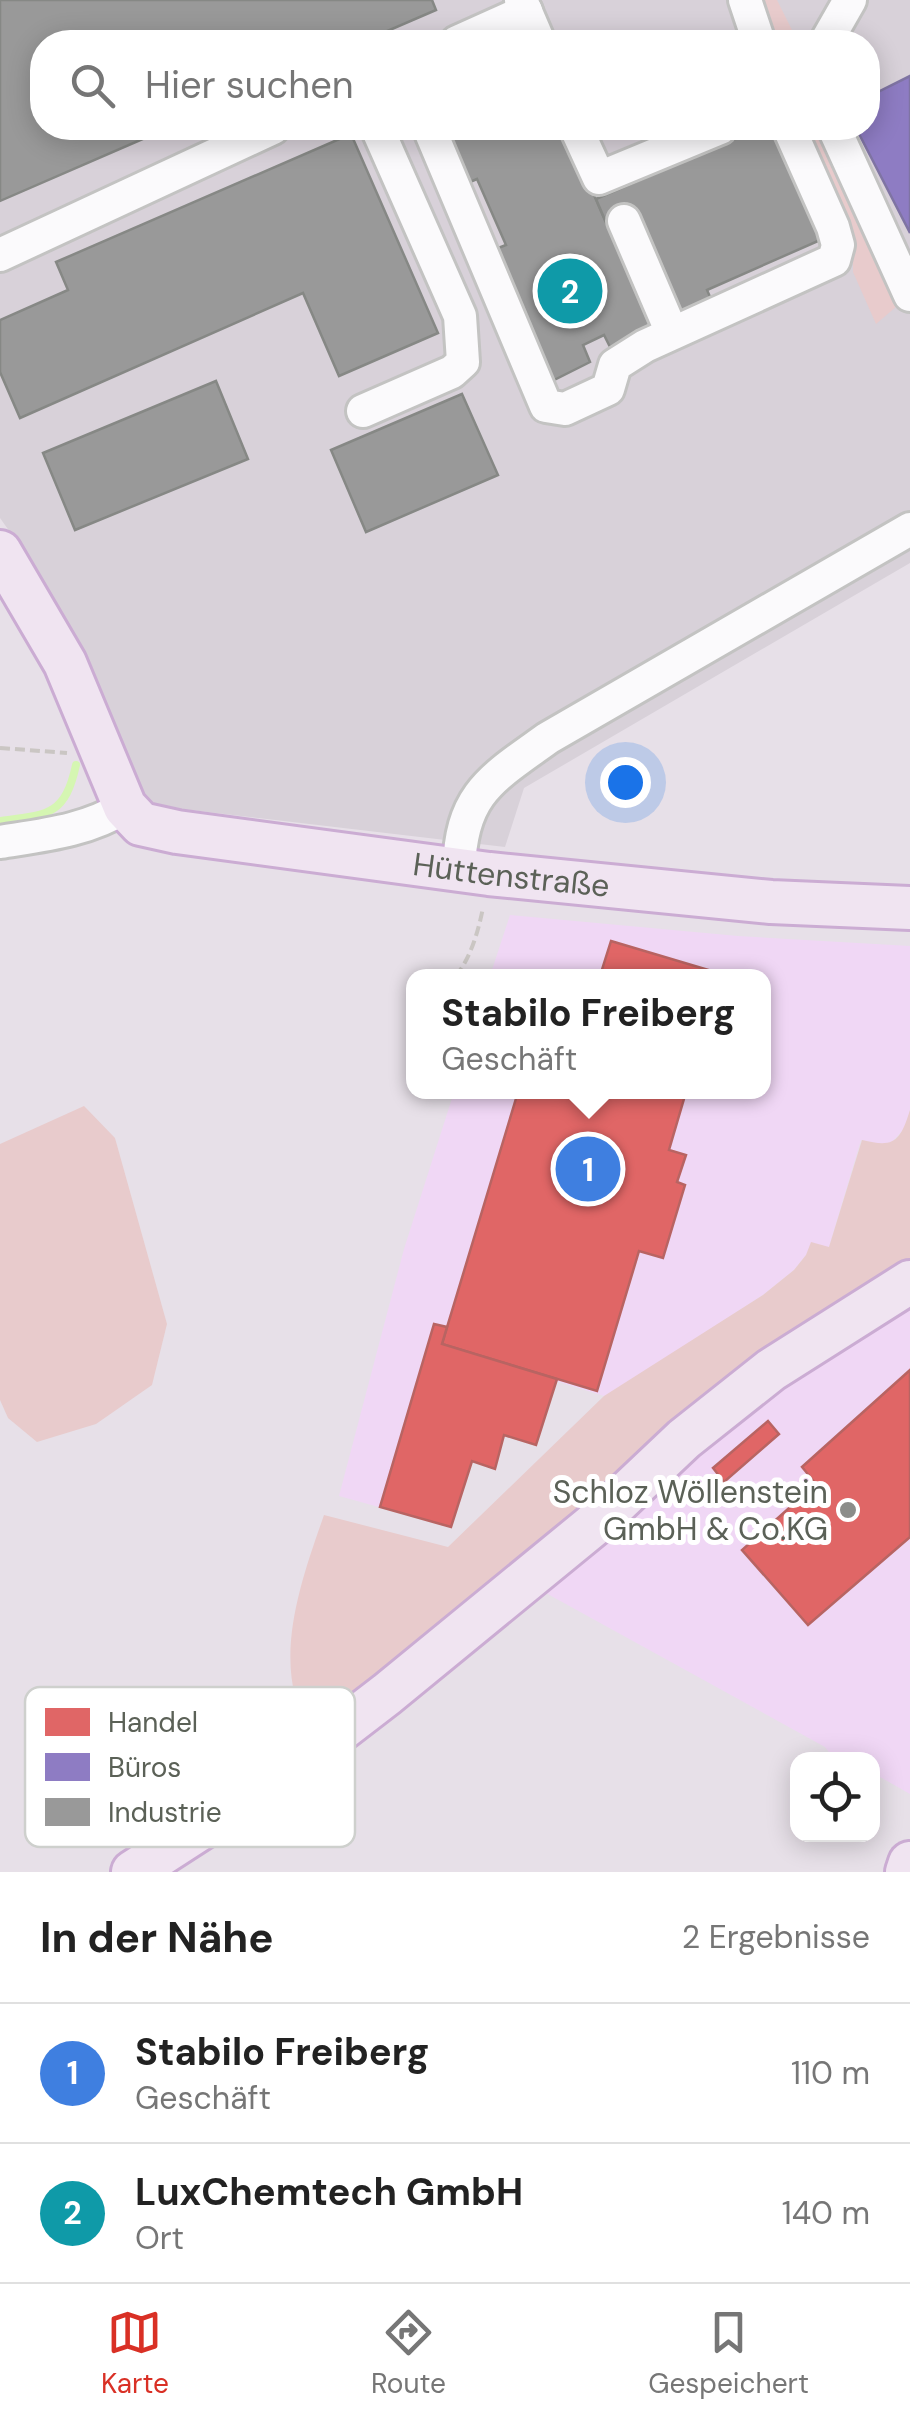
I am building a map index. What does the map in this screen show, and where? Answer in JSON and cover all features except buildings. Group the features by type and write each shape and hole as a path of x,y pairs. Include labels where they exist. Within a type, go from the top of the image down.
{"main road":[{"path":"0,552 65,663 124,807"},
{"name":"Hüttenstraße","path":"124,807 141,824 177,832 474,872 771,902 910,908"},
{"path":"355,1719 592,1526 684,1439 772,1370 910,1282"},
{"path":"133,1872 172,1847"},
{"path":"907,1872 910,1863"}],"street":[{"path":"746,0 755,30"},
{"path":"833,30 850,0"},
{"path":"478,30 523,5 534,30"},
{"path":"0,254 247,140"},
{"path":"362,412 452,372 463,362 460,316 382,140"},
{"path":"434,140 546,406 565,409 608,389 615,365 644,346 834,260 838,245 833,227 794,140"},
{"path":"582,140 599,178 691,140"},
{"path":"839,140 910,294"},
{"path":"624,221 672,333"},
{"path":"474,872 464,821 495,776 548,738 910,529"},
{"path":"0,842 78,829 124,807"}],"path":[{"path":"0,748 70,753 100,742"},
{"path":"462,969 479,929 474,872"}],"shaded area":[{"path":"0,0 910,0 910,563 524,788 505,847 157,806 142,795 22,549 0,518"},
{"path":"762,0 777,0 792,30 768,30"},
{"path":"807,140 829,140 874,232 879,266 897,306 876,324 853,272 853,246"},
{"path":"510,915 738,936 910,946 910,1110 905,1128 891,1143 861,1140 829,1247 806,1255 763,1295 610,1394 604,1396 556,1381 536,1445 505,1435 495,1469 472,1461 451,1527 339,1496 404,1249 452,1099 771,1099 771,969 492,969"},
{"path":"84,1106 115,1138 167,1324 152,1385 96,1424 37,1442 8,1418 0,1400 0,1144"},
{"path":"910,1110 910,1264 355,1703 355,1687 293,1687 290,1655 298,1598 324,1515 448,1547 604,1396 763,1295 794,1270 811,1242 829,1247 862,1140 889,1142 903,1129"},
{"path":"910,1294 910,1794 880,1777 880,1752 829,1752 544,1592 669,1471"}],"waterway":[{"path":"0,821 52,810 66,794 76,765"}],"place":[{"name":"LuxChemtech GmbH","path":"570,291"},
{"name":"Stabilo Freiberg","path":"588,1169"},
{"name":"Schloz Wöllenstein GmbH & Co.KG","path":"848,1510"}]}
